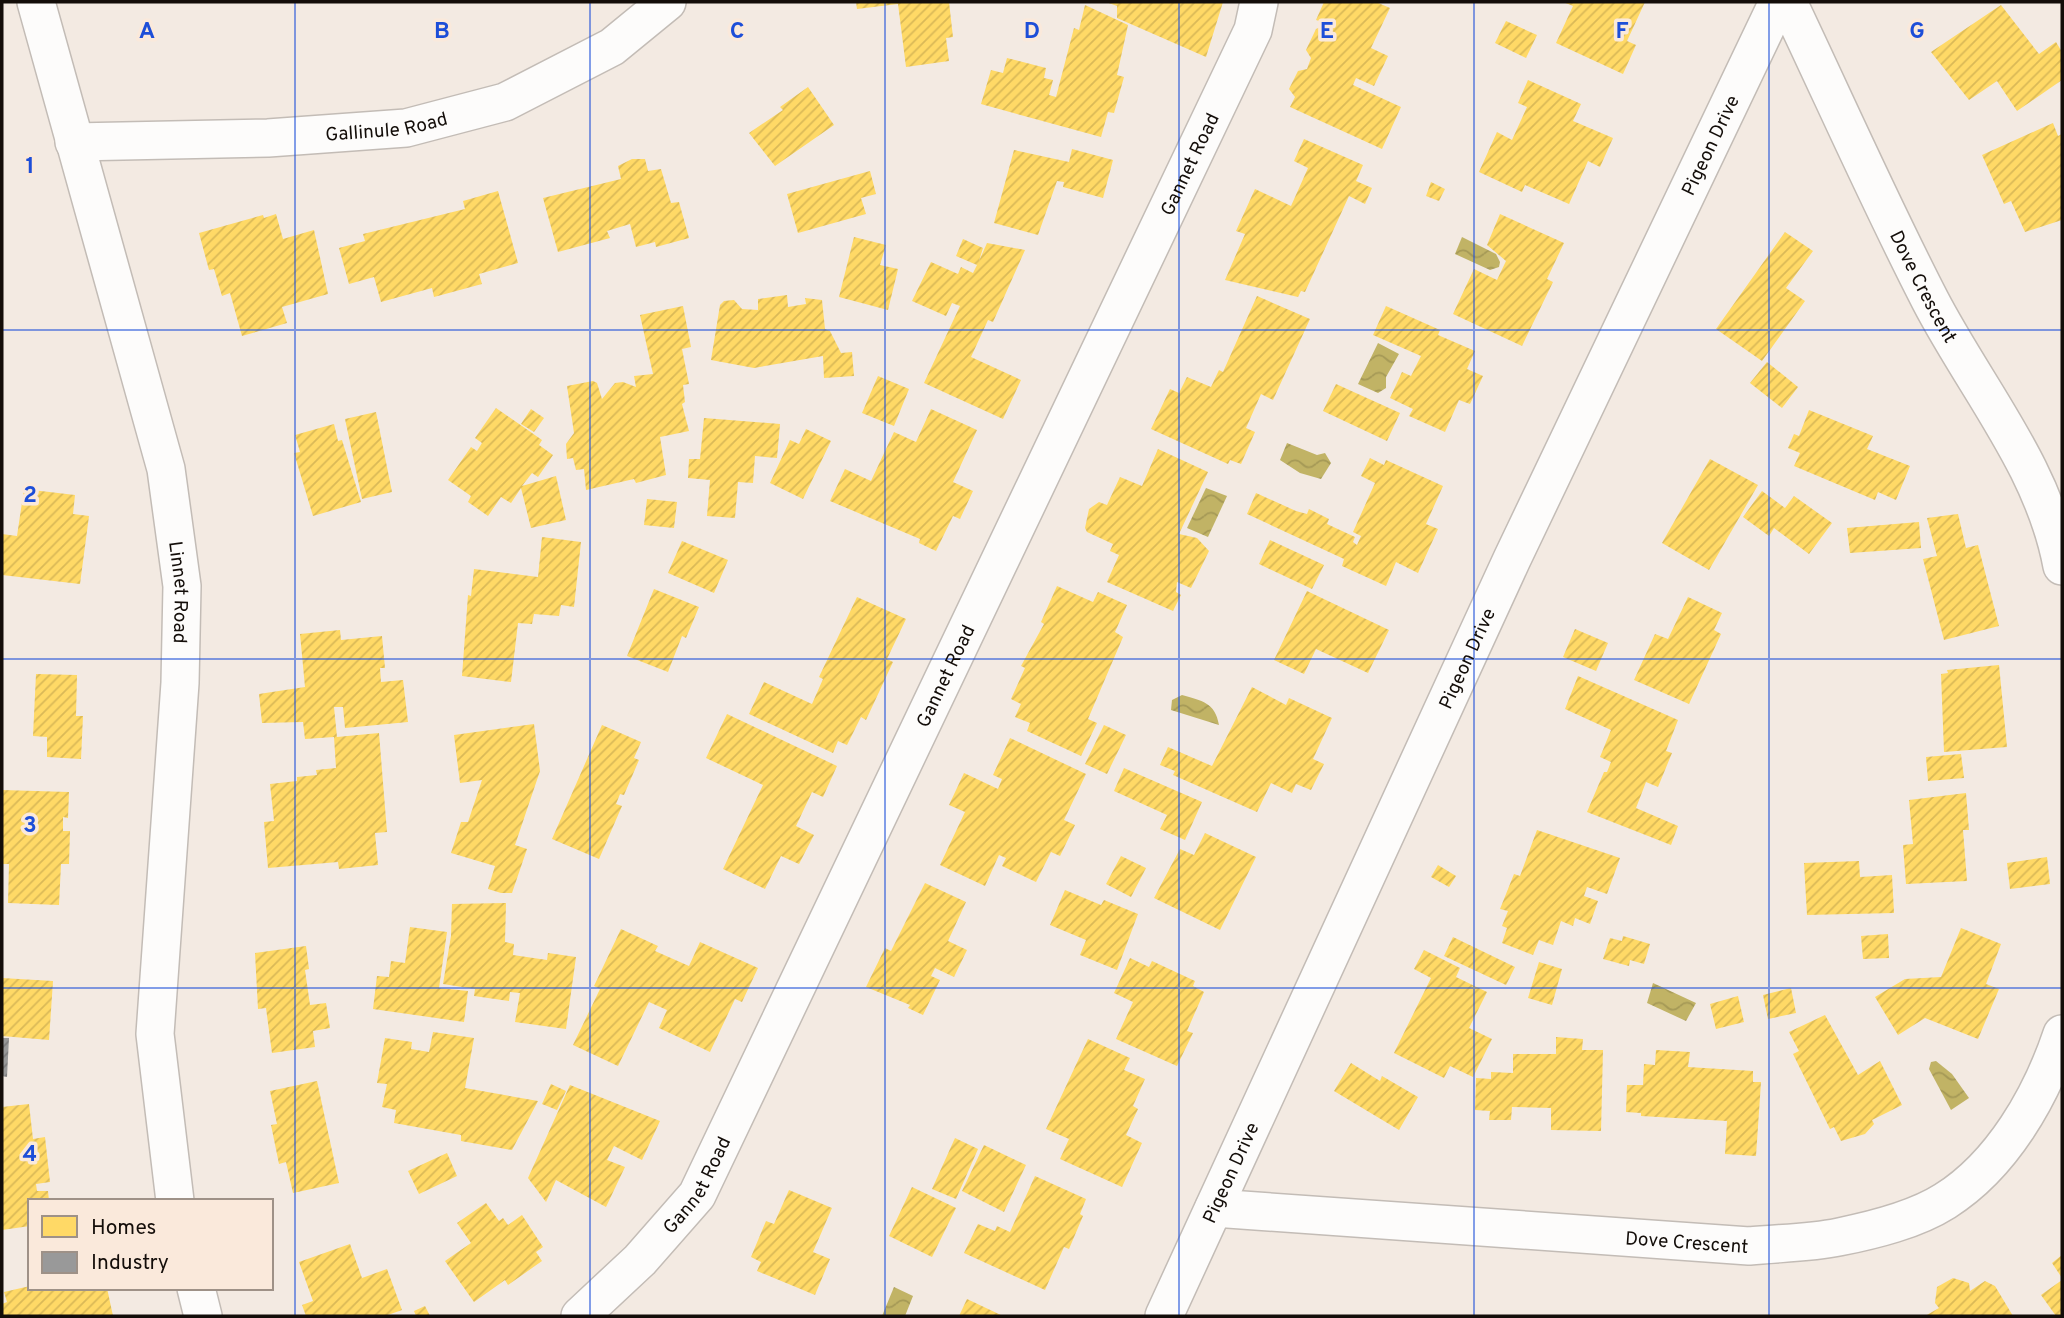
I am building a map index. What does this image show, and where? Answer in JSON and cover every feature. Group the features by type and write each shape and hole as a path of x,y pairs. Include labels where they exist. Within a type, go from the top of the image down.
{"street":[{"name":"Linnet Road","path":"36,2 166,469 182,586 180,682 155,1034 175,1199"},
{"name":"Gallinule Road","path":"74,142 268,138 406,128 505,102 612,47 667,2"},
{"name":"Gannet Road","path":"580,1316 640,1260 697,1195 1253,30 1259,2"},
{"name":"Pigeon Drive","path":"1164,1316 1512,559 1778,2"},
{"name":"Dove Crescent","path":"1788,2 1931,302 1996,411 2039,493 2062,566"},
{"name":"Dove Crescent","path":"1214,1208 1749,1246 1837,1238 1897,1222 1944,1202 1984,1170 2023,1118 2062,1034"},
{"path":"197,1290 204,1316"}],"water":[{"path":"1462,237 1496,254 1499,267 1490,270 1455,254"},
{"path":"1378,343 1399,354 1386,377 1386,388 1378,393 1358,384"},
{"path":"1287,443 1317,455 1325,453 1331,463 1321,479 1300,473 1280,460"},
{"path":"1206,488 1227,496 1208,537 1187,528"},
{"path":"1182,695 1211,707 1219,725 1171,710 1172,700"},
{"path":"1653,983 1696,1003 1686,1021 1647,1003"},
{"path":"1936,1061 1952,1074 1969,1098 1951,1110 1929,1069 1931,1062"},
{"path":"894,1287 913,1296 905,1316 882,1316"}],"building: Homes":[{"path":"856,2 949,2 953,37 946,38 949,61 906,67 898,4 857,9"},
{"path":"1106,2 1223,2 1206,57 1117,18 1117,6"},
{"path":"1324,2 1376,2 1390,8 1371,48 1388,56 1374,86 1356,78 1353,85 1401,107 1382,149 1290,107 1295,97 1289,89 1298,71 1307,69 1311,58 1306,50 1316,29 1327,24 1316,20"},
{"path":"1563,2 1645,2 1627,41 1636,45 1623,74 1556,43 1573,6"},
{"path":"1085,5 1128,25 1117,75 1124,77 1114,113 1108,112 1101,137 981,104 991,70 1003,73 1007,58 1046,68 1044,78 1053,80 1049,95 1056,97 1074,28 1079,30"},
{"path":"2001,5 2039,54 2056,42 2062,52 2062,80 2017,111 1997,81 1969,100 1931,52"},
{"path":"1506,21 1537,35 1526,58 1495,43"},
{"path":"1528,80 1581,104 1573,121 1613,138 1600,167 1588,161 1569,204 1525,185 1522,192 1479,172 1497,132 1512,140 1527,107 1518,103"},
{"path":"808,87 834,125 775,166 749,133 783,110 780,107"},
{"path":"2053,123 2058,136 2062,134 2062,220 2025,232 2011,201 2004,204 1982,155"},
{"path":"1304,139 1363,165 1356,181 1372,188 1365,204 1349,196 1305,292 1301,291 1298,297 1225,280 1245,234 1236,231 1255,189 1291,206 1308,168 1294,161"},
{"path":"1072,149 1113,160 1103,198 1063,187 1064,182 1057,181 1038,235 994,223 1014,150 1069,162"},
{"path":"632,159 645,159 648,171 661,169 671,203 679,202 689,238 656,247 655,242 636,247 630,224 607,231 610,238 558,252 543,198 621,179 618,166"},
{"path":"870,171 876,194 861,198 866,214 798,233 787,194"},
{"path":"1431,182 1445,189 1439,201 1426,196"},
{"path":"498,191 518,263 479,274 482,284 434,297 432,288 381,302 374,277 349,284 339,248 365,241 363,234 465,209 463,201"},
{"path":"276,214 283,239 314,230 328,294 282,307 287,323 242,336 230,293 222,296 214,269 209,270 199,233 263,215 264,218"},
{"path":"1500,214 1564,243 1547,279 1553,282 1522,346 1453,314 1474,269 1497,280 1506,261 1487,245"},
{"path":"1785,232 1813,251 1786,288 1805,301 1762,361 1716,329"},
{"path":"854,237 886,245 880,265 898,269 888,310 839,297"},
{"path":"963,239 983,248 979,261 987,243 1025,250 993,322 988,320 971,357 1021,380 1003,419 924,383 960,306 952,303 946,316 912,301 931,262 958,274 961,267 973,273 977,265 956,256"},
{"path":"787,295 788,307 806,304 805,298 822,300 825,329 830,331 841,353 852,352 854,376 824,378 823,356 754,368 711,360 720,305 724,301 734,300 742,309 758,310 758,299"},
{"path":"1257,296 1310,319 1273,400 1261,394 1246,428 1255,432 1241,464 1230,460 1228,464 1151,429 1170,389 1179,393 1187,377 1211,387 1219,370 1223,372"},
{"path":"683,306 691,347 682,349 689,384 683,385 685,402 682,404 689,431 660,437 666,475 636,483 634,479 586,490 584,469 576,470 573,458 567,459 566,444 574,433 567,386 593,381 597,383 602,399 615,383 623,382 636,387 634,376 653,374 640,315"},
{"path":"1386,306 1440,330 1438,335 1475,351 1467,369 1483,376 1470,404 1459,400 1445,432 1409,416 1413,409 1390,398 1402,372 1411,376 1421,356 1373,335"},
{"path":"1767,362 1798,387 1782,408 1750,383"},
{"path":"878,376 909,389 894,426 862,413"},
{"path":"1336,384 1400,413 1387,441 1323,411"},
{"path":"496,408 542,440 539,445 553,455 538,477 532,473 522,486 556,476 566,520 531,528 521,488 511,503 501,497 488,516 468,502 471,496 448,480 471,447 477,451 482,443 475,438"},
{"path":"531,409 544,418 534,432 521,424"},
{"path":"931,409 977,430 953,482 973,491 960,519 953,516 936,551 919,543 920,539 830,501 845,469 871,481 894,432 916,442"},
{"path":"1809,410 1873,436 1867,449 1910,466 1896,500 1878,492 1875,500 1794,466 1800,453 1788,448 1794,434 1799,436"},
{"path":"376,412 392,492 362,499 345,419"},
{"path":"704,418 780,424 777,458 755,456 753,483 738,482 735,518 707,516 710,480 688,478 689,459 700,459"},
{"path":"334,424 338,441 342,440 361,502 313,516 294,453 300,452 295,435"},
{"path":"806,429 831,441 803,499 770,483 790,440 799,444"},
{"path":"1158,449 1208,472 1179,534 1197,538 1209,551 1191,588 1177,582 1176,592 1181,595 1173,611 1107,582 1119,555 1110,551 1113,544 1087,532 1085,528 1089,509 1099,502 1107,505 1120,477 1142,486"},
{"path":"1370,458 1384,465 1386,460 1443,486 1426,524 1438,529 1418,573 1396,562 1386,586 1342,566 1344,559 1247,514 1256,493 1296,511 1307,514 1309,509 1329,519 1327,524 1355,537 1353,542 1357,545 1361,536 1353,532 1375,483 1361,476"},
{"path":"1710,459 1758,485 1709,570 1662,543"},
{"path":"24,489 75,495 73,514 89,516 80,584 2,575 2,534 17,536"},
{"path":"1762,491 1785,508 1794,496 1832,523 1809,554 1774,528 1769,536 1743,517"},
{"path":"647,499 677,502 674,528 644,525"},
{"path":"1958,514 1966,548 1978,545 1999,626 1944,640 1923,559 1937,556 1927,518"},
{"path":"1919,522 1921,548 1850,553 1847,528"},
{"path":"542,537 581,542 574,607 561,605 559,616 534,614 532,624 518,623 511,682 462,676 468,595 471,596 474,569 538,577"},
{"path":"1270,540 1324,565 1312,589 1259,564"},
{"path":"682,541 728,560 714,593 668,573"},
{"path":"1057,586 1093,602 1098,592 1127,605 1115,632 1123,637 1088,719 1097,723 1081,756 1027,731 1030,723 1015,717 1021,704 1011,699 1025,668 1021,666 1044,624 1041,622"},
{"path":"654,589 699,607 686,638 682,636 668,672 627,656"},
{"path":"1307,591 1389,630 1368,673 1316,649 1304,674 1274,660"},
{"path":"857,597 906,619 887,659 893,662 866,720 861,717 847,745 838,741 833,753 749,714 764,682 812,704 823,679 819,677"},
{"path":"1688,597 1722,613 1714,630 1721,634 1689,704 1634,680 1655,634 1668,639"},
{"path":"1575,629 1608,643 1596,671 1563,657"},
{"path":"340,630 341,640 382,636 385,668 380,668 381,682 403,680 408,722 345,728 343,707 334,707 337,737 379,733 387,832 375,833 378,865 339,869 338,862 268,868 264,822 274,821 270,784 297,781 297,777 317,775 316,770 336,768 334,737 305,739 303,722 262,723 259,694 305,687 300,634"},
{"path":"1999,665 2007,747 1944,752 1941,674 1948,673 1947,670"},
{"path":"36,674 77,675 76,716 83,716 81,759 47,757 47,737 33,736"},
{"path":"1578,676 1678,720 1666,751 1672,753 1658,787 1646,782 1636,808 1678,826 1671,845 1587,812 1611,762 1600,757 1611,730 1565,709"},
{"path":"1252,687 1286,705 1289,698 1332,718 1313,759 1324,764 1311,790 1296,784 1292,793 1271,783 1257,812 1173,775 1175,771 1160,765 1168,747 1212,766"},
{"path":"727,714 837,766 823,797 812,792 796,826 814,835 799,864 781,856 765,889 723,869 763,785 706,758"},
{"path":"534,724 540,771 515,845 527,849 512,893 501,893 488,889 495,866 451,853 461,822 468,822 482,780 460,783 454,735"},
{"path":"602,725 641,742 634,758 639,760 624,795 620,794 616,804 622,806 599,859 552,839"},
{"path":"1104,725 1126,735 1107,774 1085,764"},
{"path":"1010,738 1086,774 1064,820 1075,825 1060,856 1051,852 1036,882 1002,866 1006,858 999,855 985,886 940,865 965,812 949,805 964,773 998,789 1002,779 993,775"},
{"path":"1961,754 1964,778 1928,781 1926,757"},
{"path":"1124,768 1202,802 1185,840 1160,829 1167,815 1114,791"},
{"path":"2,790 69,792 68,818 63,817 63,831 70,831 69,864 61,864 59,905 8,903 9,864 2,864"},
{"path":"1966,793 1969,830 1963,830 1967,881 1906,884 1903,845 1913,844 1909,800"},
{"path":"1537,830 1620,858 1607,894 1587,887 1584,896 1598,901 1590,924 1575,918 1573,926 1561,921 1553,945 1539,940 1533,955 1502,943 1507,928 1502,926 1508,911 1500,909 1514,874 1520,876"},
{"path":"1205,833 1256,857 1220,930 1154,898 1180,849 1194,855"},
{"path":"1121,856 1146,868 1131,897 1106,884"},
{"path":"2047,857 2050,884 2010,889 2007,863"},
{"path":"1859,861 1860,877 1892,875 1894,913 1807,915 1804,863"},
{"path":"1438,865 1456,876 1449,887 1431,877"},
{"path":"925,883 966,902 948,941 967,950 954,977 935,968 931,976 940,980 923,1015 908,1008 910,1005 866,987 885,948 891,951"},
{"path":"1065,890 1101,905 1104,900 1138,914 1117,970 1080,955 1086,940 1050,925"},
{"path":"506,903 505,942 514,944 513,955 547,960 548,953 576,957 566,1029 515,1022 520,993 510,992 509,1001 474,996 475,989 443,984 451,936 452,904"},
{"path":"410,927 447,932 439,988 468,991 464,1022 373,1009 377,976 389,977 391,961 405,963"},
{"path":"1961,928 2001,944 1986,984 1999,989 1978,1039 1925,1018 1898,1035 1875,997 1905,979 1941,977"},
{"path":"621,929 658,946 655,951 689,966 700,942 758,968 742,1002 735,999 710,1052 659,1028 667,1010 649,1002 618,1066 573,1045 600,989 594,986"},
{"path":"1888,934 1889,958 1863,959 1861,936"},
{"path":"1623,936 1650,944 1644,964 1630,960 1629,966 1603,959 1610,938 1622,941"},
{"path":"1453,937 1515,967 1506,985 1444,956"},
{"path":"306,946 309,969 305,970 310,1005 326,1003 330,1028 313,1031 315,1047 272,1053 266,1008 258,1009 255,953"},
{"path":"1424,950 1460,968 1456,977 1487,992 1469,1028 1492,1039 1473,1077 1450,1066 1444,1078 1394,1053 1431,978 1414,969"},
{"path":"1130,958 1149,967 1152,961 1195,981 1193,986 1204,992 1187,1031 1193,1033 1177,1066 1116,1039 1133,1002 1114,993"},
{"path":"1539,962 1562,969 1552,1005 1528,998"},
{"path":"2,978 53,981 49,1040 2,1036"},
{"path":"1791,988 1796,1013 1768,1019 1763,995"},
{"path":"1738,996 1744,1022 1716,1029 1710,1004"},
{"path":"1825,1015 1858,1075 1880,1061 1902,1105 1872,1120 1874,1124 1865,1134 1841,1141 1834,1127 1830,1129 1793,1054 1799,1051 1789,1032"},
{"path":"433,1032 474,1038 465,1088 538,1101 512,1150 461,1141 461,1135 394,1123 396,1110 382,1107 387,1084 377,1083 385,1038 412,1042 411,1049 429,1052"},
{"path":"1556,1037 1583,1039 1582,1050 1603,1050 1601,1131 1551,1130 1551,1108 1512,1107 1511,1120 1489,1120 1490,1111 1475,1110 1476,1078 1491,1079 1491,1072 1513,1073 1513,1054 1556,1054"},
{"path":"1088,1039 1130,1058 1124,1070 1145,1079 1133,1106 1138,1109 1126,1135 1142,1143 1122,1187 1060,1159 1069,1139 1046,1129"},
{"path":"1656,1050 1690,1052 1688,1067 1753,1071 1753,1082 1761,1082 1756,1156 1725,1154 1727,1121 1641,1116 1641,1113 1626,1112 1627,1085 1643,1085 1644,1064 1655,1065"},
{"path":"1351,1063 1380,1081 1382,1076 1418,1097 1399,1130 1334,1091"},
{"path":"317,1081 339,1183 293,1193 286,1162 279,1164 271,1125 277,1124 270,1091"},
{"path":"551,1084 566,1091 557,1110 542,1104"},
{"path":"570,1085 660,1121 642,1160 614,1146 607,1160 625,1167 606,1207 556,1180 546,1202 528,1178"},
{"path":"29,1104 33,1139 45,1137 50,1182 36,1184 37,1191 48,1191 49,1199 28,1199 28,1226 2,1230 2,1107"},
{"path":"955,1138 978,1149 956,1199 932,1189"},
{"path":"984,1145 1026,1165 1004,1212 962,1191"},
{"path":"447,1153 457,1176 419,1194 408,1171"},
{"path":"1035,1176 1086,1199 1080,1214 1083,1216 1069,1249 1064,1247 1045,1290 964,1253 978,1224 995,1231 997,1226 1010,1232"},
{"path":"912,1187 956,1208 932,1257 889,1236"},
{"path":"789,1190 832,1208 813,1252 830,1259 815,1295 757,1271 761,1262 751,1257 766,1221 774,1224"},
{"path":"486,1203 499,1221 503,1218 508,1225 522,1215 543,1247 536,1252 542,1261 508,1285 505,1280 474,1302 445,1261 471,1243 457,1223"},
{"path":"350,1244 362,1278 387,1269 402,1310 385,1316 306,1316 302,1305 313,1301 299,1262"},
{"path":"2062,1255 2062,1278 2052,1263"},
{"path":"1953,1278 1969,1283 1970,1291 1985,1281 1995,1286 2013,1316 1925,1316 1939,1308 1935,1303 1937,1287"},
{"path":"2062,1280 2062,1316 2056,1316 2041,1295"},
{"path":"28,1286 28,1290 47,1291 107,1290 113,1316 2,1316 2,1304 7,1302 4,1292"},
{"path":"967,1299 1003,1316 959,1316"},
{"path":"425,1306 430,1316 416,1316 414,1311"}],"building: Industry":[{"path":"2,1038 9,1038 7,1077 2,1076"}]}
